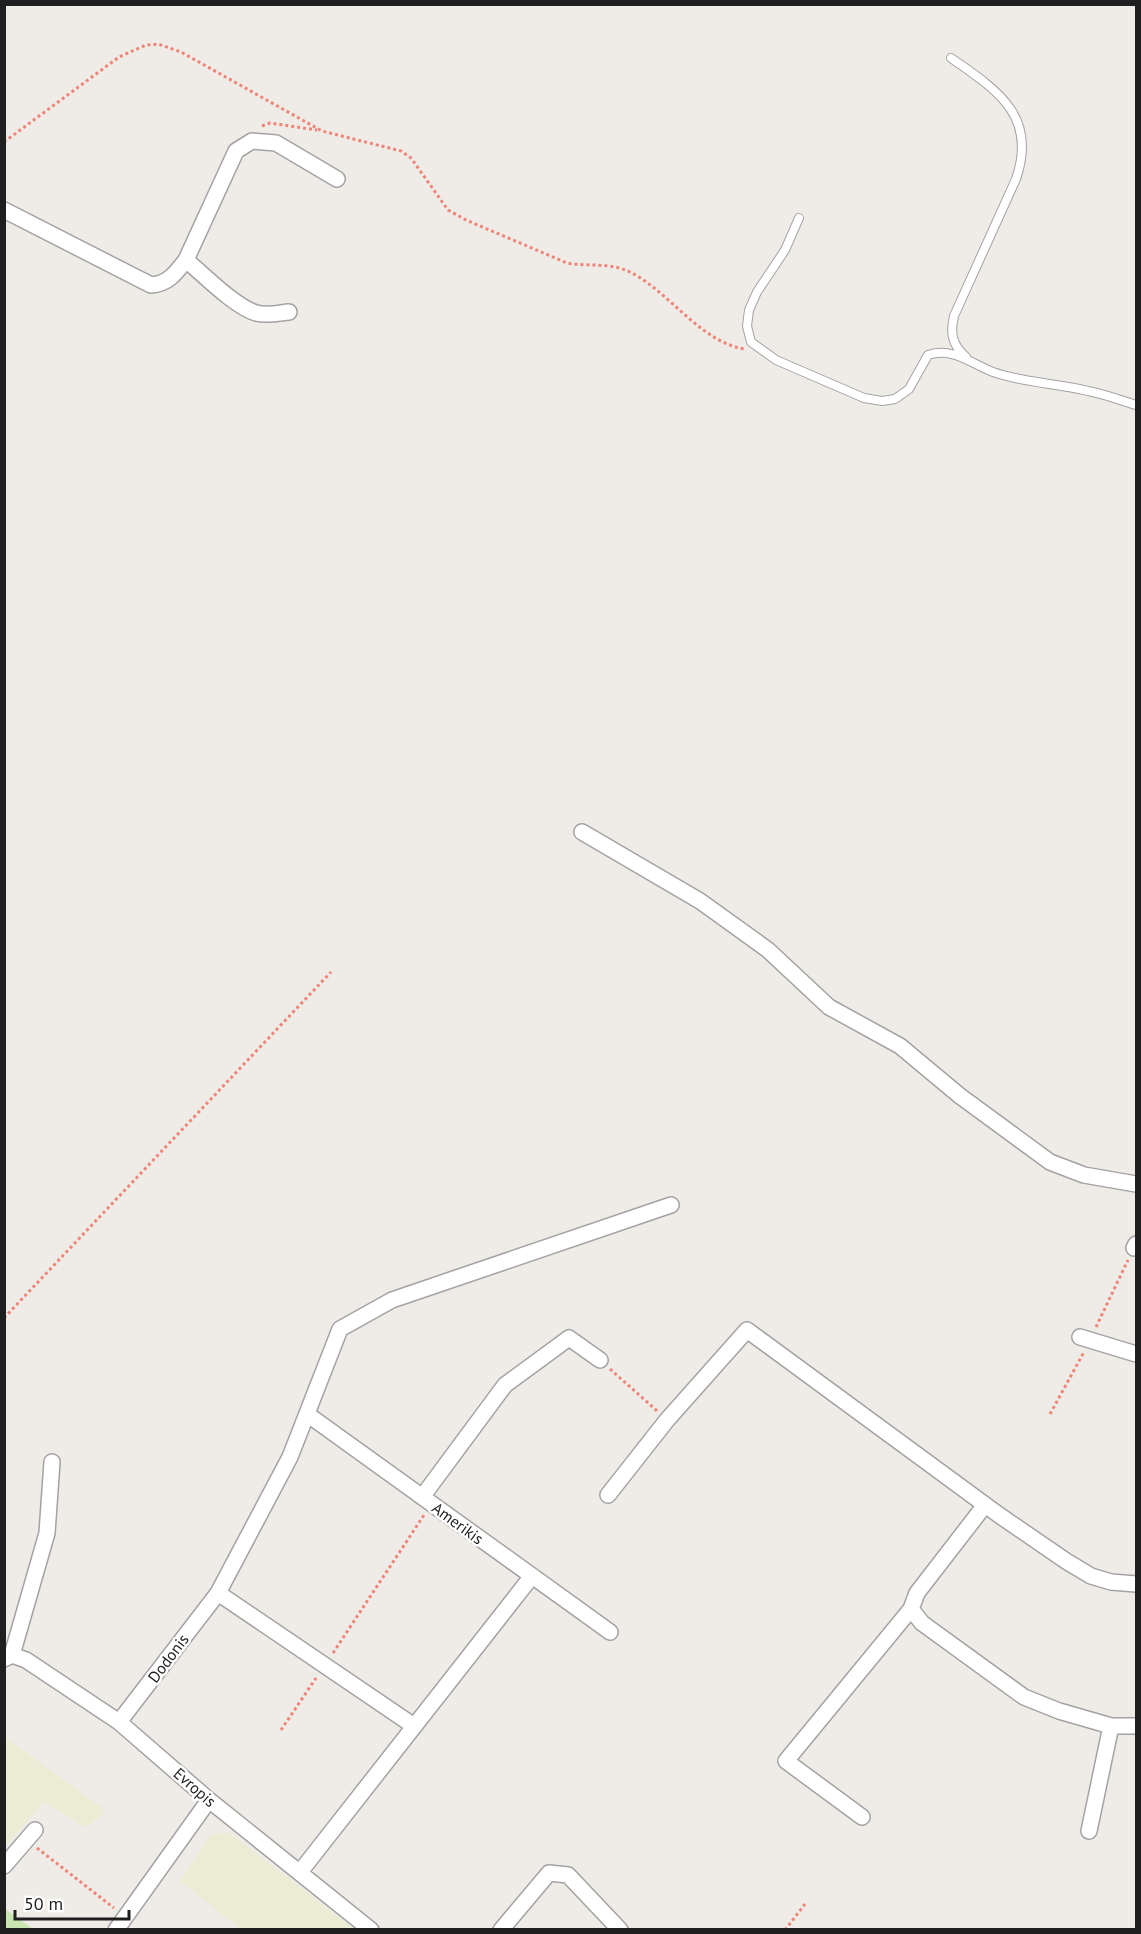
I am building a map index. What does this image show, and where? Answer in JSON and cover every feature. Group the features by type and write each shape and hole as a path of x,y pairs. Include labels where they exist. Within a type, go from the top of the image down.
{"street":[{"path":"4,210 151,285 161,284 169,279 186,260 236,151 252,141 276,143 337,179"},
{"path":"186,260 230,297 256,313 289,312"},
{"path":"582,832 700,901 768,950 829,1007 900,1046 960,1096 1050,1162 1084,1175 1137,1184"},
{"name":"Dodonis","path":"119,1722 218,1593 290,1457 340,1329 392,1300 671,1205"},
{"path":"608,1495 667,1420 747,1330 985,1505 1066,1561 1091,1576 1111,1582 1137,1584"},
{"path":"1080,1337 1137,1354"},
{"path":"427,1501 505,1385 569,1338 600,1359"},
{"name":"Amerikis","path":"307,1414 610,1632"},
{"path":"8,1657 47,1533 52,1462"},
{"path":"862,1816 786,1761 911,1609 917,1593 985,1505"},
{"path":"300,1872 532,1576"},
{"path":"218,1593 414,1726"},
{"path":"911,1609 922,1623 1024,1696 1059,1711 1111,1726 1137,1726"},
{"name":"Evropis","path":"8,1657 26,1660 119,1722 209,1800 371,1929"},
{"path":"1089,1831 1111,1726"},
{"path":"121,1923 209,1800"},
{"path":"4,1866 31,1835"},
{"path":"501,1929 549,1873 568,1875 620,1929"}],"lane":[{"path":"951,58 984,81 1012,109 1022,136 1023,148 1022,162 1016,178 951,327 957,350 971,362"},
{"path":"799,218 785,250 757,292 749,310 747,326 752,342 776,360 864,398 882,401 895,399 909,389 928,356 940,351 951,353 1020,380 1087,390 1137,405"}],"path":[{"path":"4,142 119,57 146,45 158,44 181,52 322,131 402,151 411,158 448,210 466,220 567,263 582,266 605,264 629,272 664,293 709,334 740,348 763,352"},
{"path":"4,1318 332,972"},
{"path":"600,1359 667,1420"},
{"path":"282,1730 325,1666 427,1501"},
{"path":"31,1835 121,1923"},
{"path":"784,1929 805,1904"}],"green space":[{"path":"5,1737 106,1811 89,1825 83,1826 44,1802 5,1846"},
{"path":"228,1832 354,1929 240,1929 180,1881 211,1835"},
{"path":"5,1909 33,1929 5,1929"}]}
